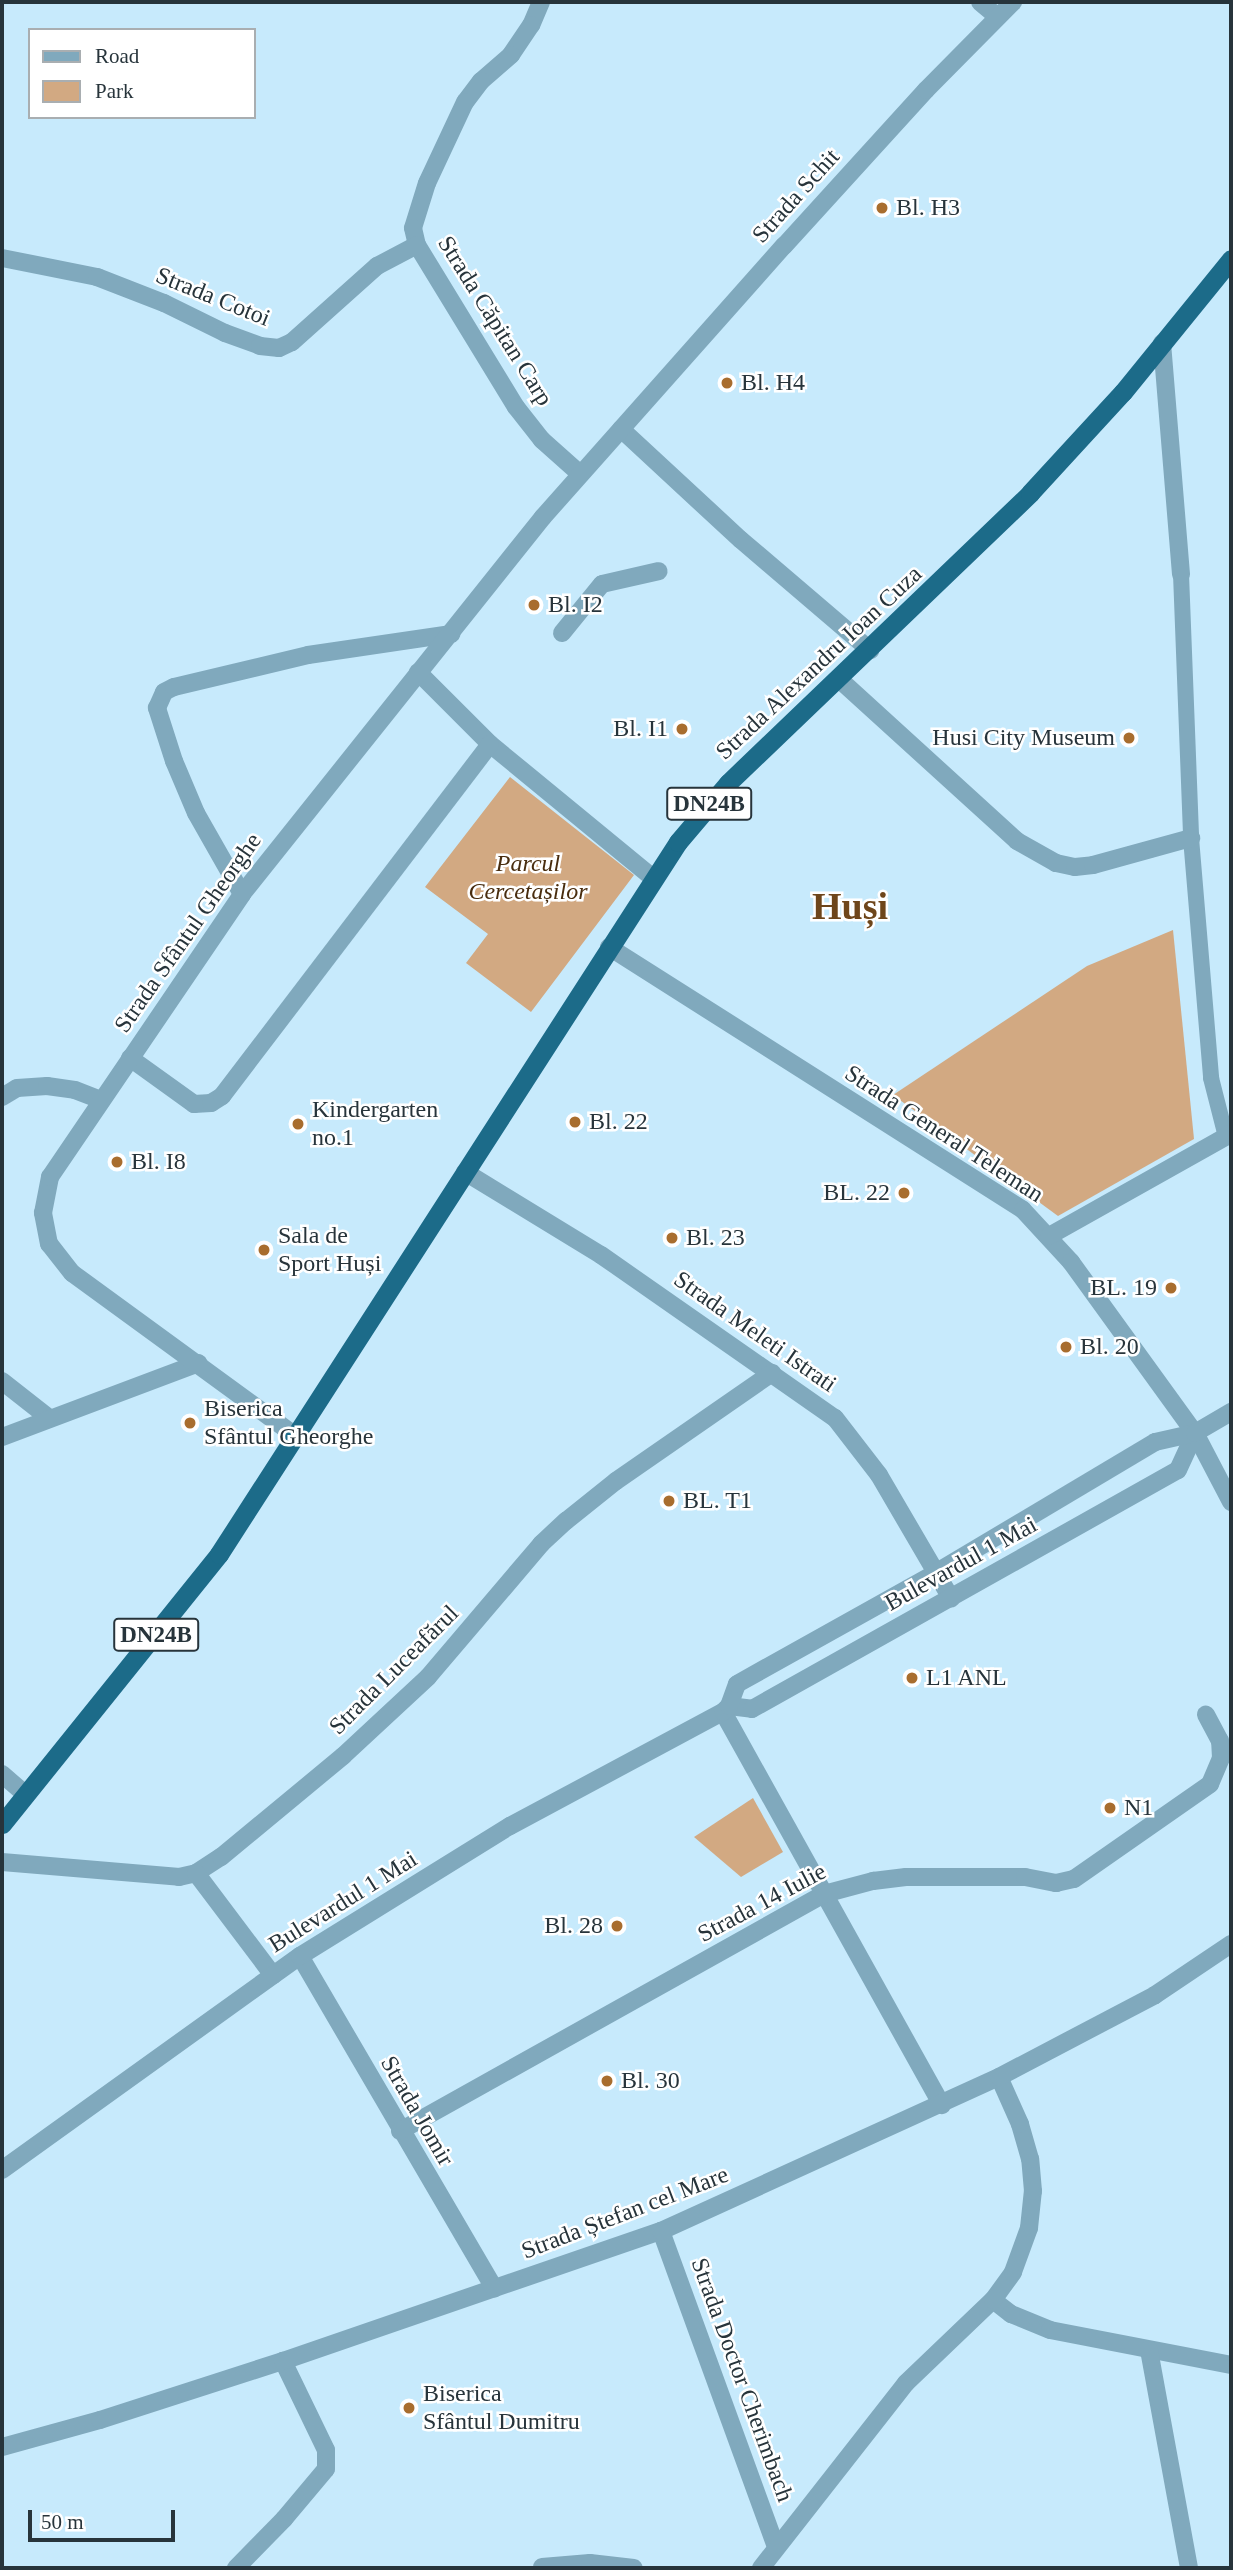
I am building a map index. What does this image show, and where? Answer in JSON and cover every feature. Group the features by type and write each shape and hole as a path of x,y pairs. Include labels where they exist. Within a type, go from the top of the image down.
{"highway":[{"name":"Strada Alexandru Ioan Cuza","path":"2,1824 219,1554 297,1437 653,878 728,783 870,650 1030,493 1114,402 1231,259"}],"street":[{"name":"Strada Căpitan Carp","path":"541,2 531,25 511,55 481,81 465,102 416,213 413,228 417,245 516,407 542,440 579,473"},
{"path":"980,2 998,17"},
{"name":"Strada Schit","path":"621,429 926,90 1013,2"},
{"name":"Strada Cotoi","path":"2,258 97,277 164,303 260,346 279,348 292,341 377,267 417,245"},
{"path":"1049,1236 1228,1136 1211,1078 1191,838 1181,574 1162,343"},
{"path":"621,429 741,540 870,650"},
{"name":"Strada Sfântul Gheorghe","path":"297,1437 199,1363 127,1316 72,1273 49,1244 43,1213 50,1177 242,894 579,473 621,429"},
{"path":"562,633 603,584 659,571"},
{"path":"242,894 196,813 159,718 159,700 174,687 297,657 451,634"},
{"path":"418,672 490,744 653,878"},
{"path":"839,679 1017,841 1056,863 1075,867 1093,864 1191,838"},
{"path":"130,1058 194,1104 211,1103 222,1096 490,744"},
{"name":"Strada General Teleman","path":"609,947 1023,1210 1049,1236 1195,1433 1231,1502"},
{"path":"7,1088 47,1086 75,1090 101,1100"},
{"name":"Strada Meleti Istrati","path":"465,1172 601,1255 835,1419 879,1475 951,1598"},
{"path":"2,1437 199,1363"},
{"name":"Strada Luceafărul","path":"2,1862 179,1877 195,1873 221,1857 343,1756 418,1686 541,1544 566,1521 616,1481 772,1373"},
{"path":"2,1381 49,1418"},
{"name":"Bulevardul 1 Mai","path":"726,1709 737,1684 937,1572 1155,1442 1195,1433 1231,1412"},
{"path":"2,1425 21,1429"},
{"name":"Bulevardul 1 Mai","path":"2,2170 300,1956 510,1826 726,1709 752,1709 1178,1470 1195,1433"},
{"path":"726,1709 824,1894 942,2105"},
{"name":"Strada 14 Iulie","path":"400,2131 824,1894 873,1881 906,1877 1025,1877 1056,1882 1074,1879 1210,1784 1221,1758 1220,1741 1206,1715"},
{"path":"2,1774 26,1795"},
{"path":"195,1873 273,1975"},
{"name":"Strada Ștefan cel Mare","path":"2,2446 100,2420 283,2361 661,2231 999,2077 1155,1995 1231,1944"},
{"name":"Strada Jomir","path":"300,1956 494,2288"},
{"path":"761,2568 906,2383 993,2300 1013,2272 1029,2228 1033,2191 1030,2159 1020,2124 999,2077"},
{"name":"Strada Doctor Cherimbach","path":"661,2231 776,2547"},
{"path":"993,2300 1011,2314 1050,2330 1231,2365"},
{"path":"1149,2350 1189,2568"},
{"path":"236,2568 284,2519 326,2469 326,2450 283,2361"},
{"path":"542,2567 590,2563 634,2568"}],"green space":[{"name":"Parcul Cercetașilor","path":"510,777 634,875 531,1012 466,963 488,934 425,887"},
{"path":"1173,930 1194,1139 1058,1216 893,1095 1087,966"},
{"path":"753,1798 783,1852 741,1877 694,1837"}],"place":[{"name":"Bl. H3","path":"882,208"},
{"name":"Bl. H4","path":"727,383"},
{"name":"Bl. I2","path":"534,605"},
{"name":"Bl. I1","path":"682,729"},
{"name":"Husi City Museum","path":"1129,738"},
{"name":"Bl. 22","path":"575,1122"},
{"name":"Kindergarten no.1","path":"298,1124"},
{"name":"Bl. I8","path":"117,1162"},
{"name":"BL. 22","path":"904,1193"},
{"name":"Bl. 23","path":"672,1238"},
{"name":"Sala de Sport Huși","path":"264,1250"},
{"name":"BL. 19","path":"1171,1288"},
{"name":"Bl. 20","path":"1066,1347"},
{"name":"Biserica Sfântul Gheorghe","path":"190,1423"},
{"name":"BL. T1","path":"669,1501"},
{"name":"L1 ANL","path":"912,1678"},
{"name":"N1","path":"1110,1808"},
{"name":"Bl. 28","path":"617,1926"},
{"name":"Bl. 30","path":"607,2081"},
{"name":"Biserica Sfântul Dumitru","path":"409,2408"}],"district":[{"name":"Huși","path":"850,907"}]}
